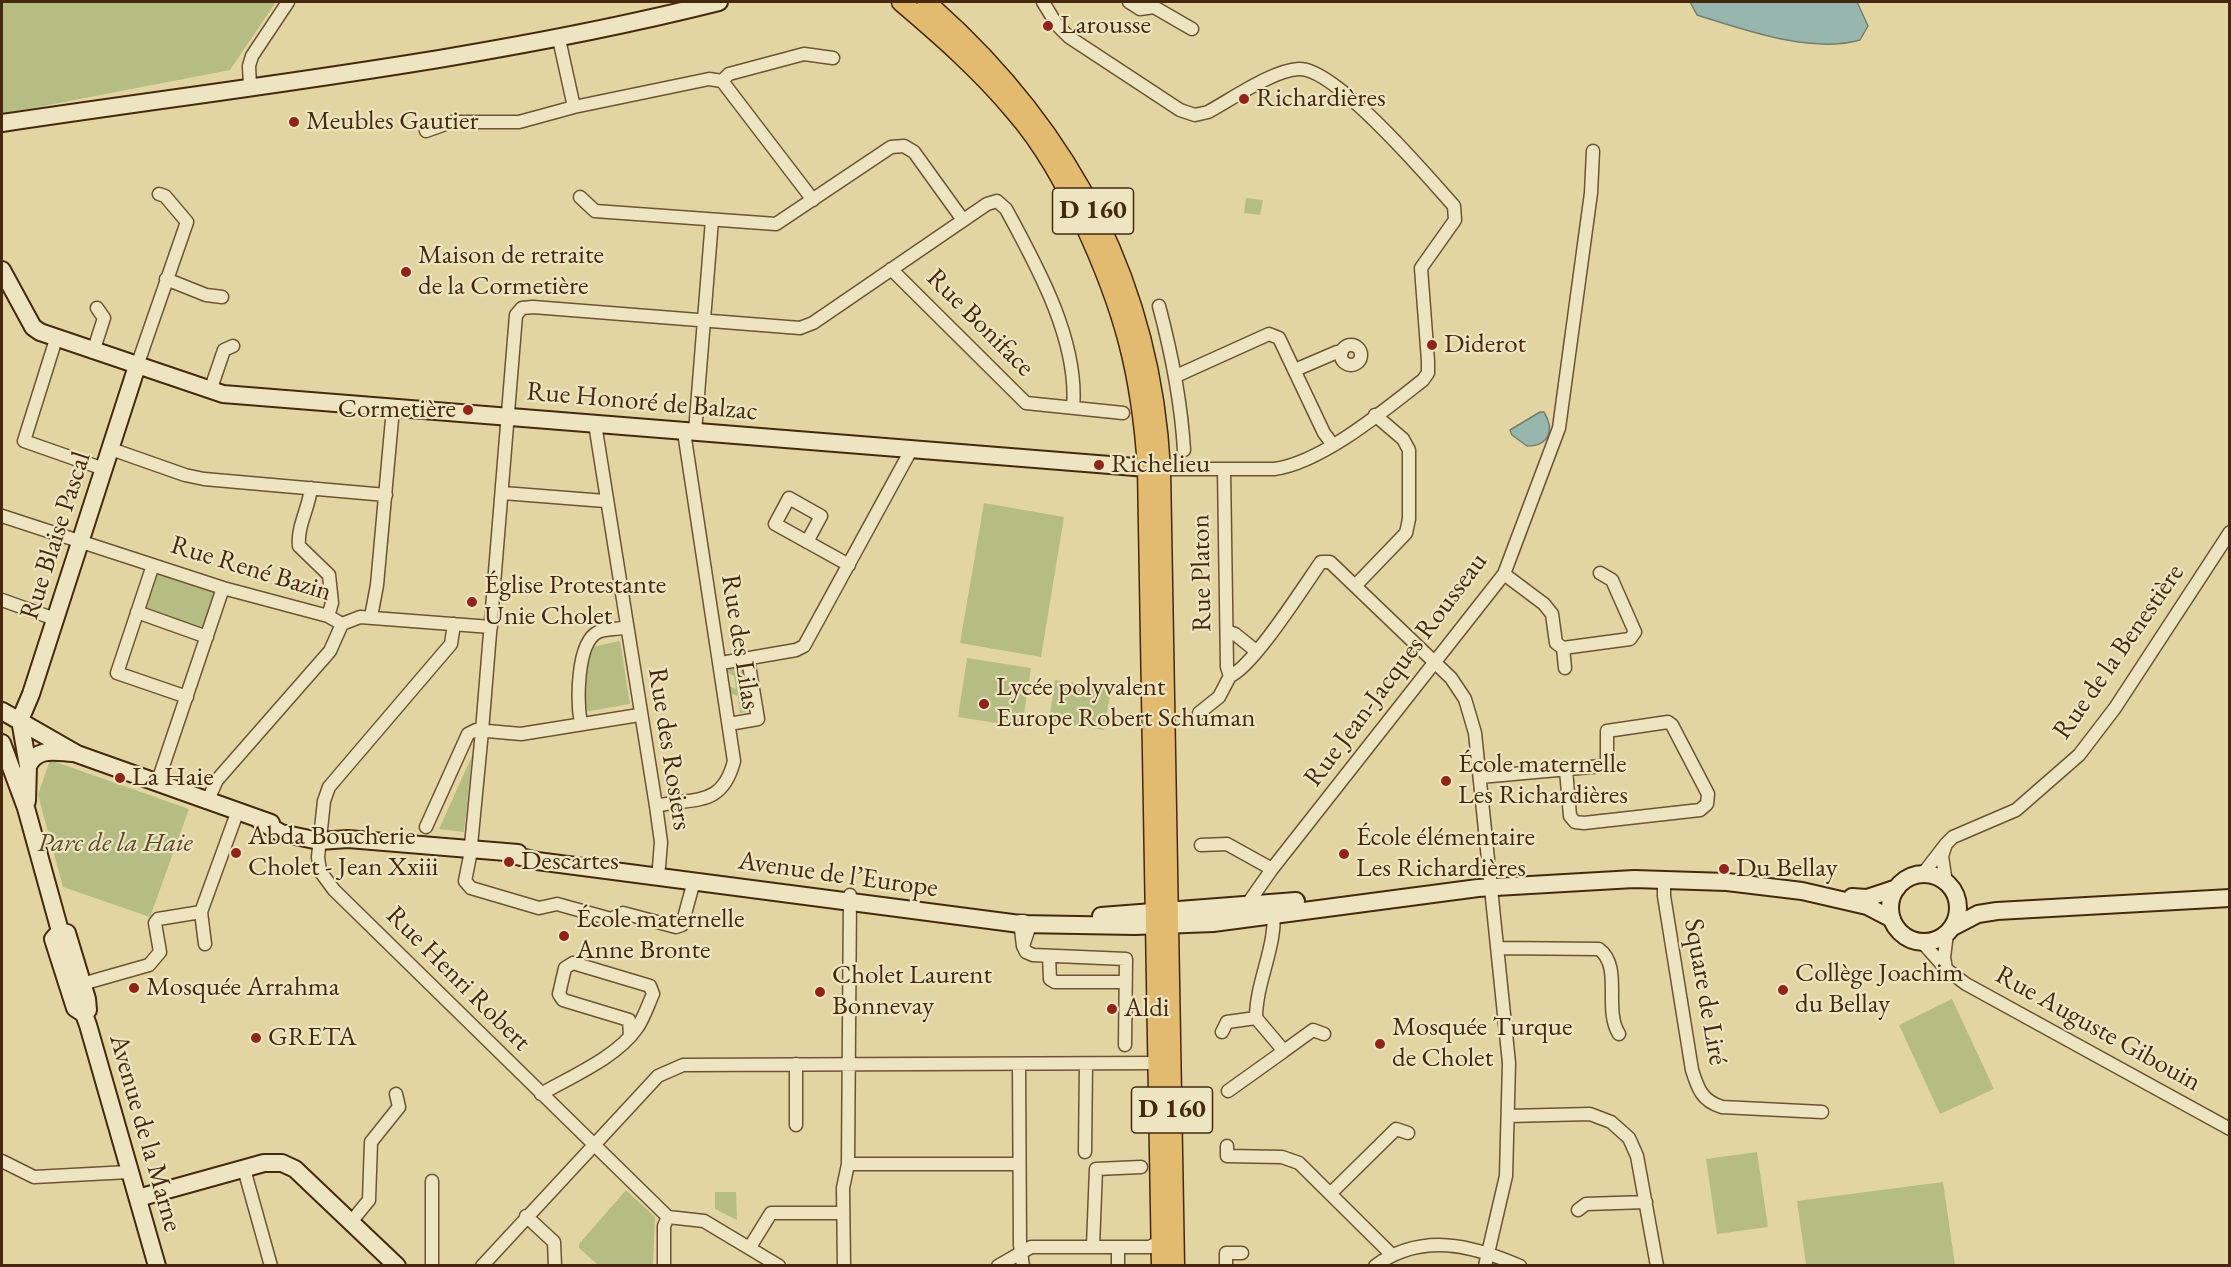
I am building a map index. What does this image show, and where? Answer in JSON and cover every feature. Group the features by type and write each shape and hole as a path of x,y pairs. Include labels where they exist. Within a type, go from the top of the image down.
{"main road":[{"path":"2,123 386,67 559,39 719,2"},
{"name":"D 160","path":"901,2 949,42 1016,113 1064,182 1107,274 1127,329 1154,469"},
{"name":"D 160","path":"926,2 960,32 1028,105 1076,176 1122,274 1148,359 1157,412 1154,469 1175,1266"},
{"name":"Rue Honoré de Balzac","path":"2,270 7,293 33,327 56,339 210,391 393,408 1154,469"},
{"name":"Rue Blaise Pascal","path":"20,720 81,542 137,366"},
{"name":"Avenue de l’Europe","path":"2,711 77,754 260,821 319,837 471,849 537,861 694,881 998,913 1045,916 1110,916 1136,913 1164,915"},
{"path":"20,720 28,766 26,808"},
{"path":"2,734 44,752 77,754"},
{"path":"2,743 26,808"},
{"path":"28,766 36,755 44,752"},
{"name":"Avenue de la Marne","path":"26,808 60,931"},
{"name":"Avenue de l’Europe","path":"508,854 538,852 659,867 1025,925 1164,915"},
{"path":"1164,915 1252,911 1491,886 1565,881 1664,880 1746,884 1829,896 1867,898 1897,888 1904,881 1922,875 1931,875 1947,883 1956,898 1957,918 1950,930"},
{"path":"1892,919 1891,908 1897,888"},
{"path":"1829,896 1868,906 1892,919 1904,935 1922,942 1931,942 1978,914 1997,910 2229,898"},
{"path":"1956,898 1979,908 1997,910"},
{"name":"D 160","path":"1161,1266 1156,945 1164,915"},
{"name":"Avenue de la Marne","path":"60,931 67,933 82,984 88,1010 84,1014"},
{"name":"Avenue de la Marne","path":"60,931 53,939 75,1008 84,1014 157,1266"},
{"path":"138,1198 272,1162 289,1166 397,1266"}],"street":[{"path":"250,86 249,66 252,56 288,2"},
{"path":"1043,2 1057,25 1069,37 1180,110 1195,115 1208,112 1286,71 1302,68 1318,75 1392,136 1454,206 1455,220 1421,268 1428,373 1413,387 1333,445 1293,467 1224,470 1154,469"},
{"path":"1129,2 1140,9 1154,7 1192,29"},
{"path":"559,39 574,107"},
{"path":"722,81 729,74 804,54 833,58"},
{"path":"426,131 451,123 519,122 574,107 709,79 722,81 813,200"},
{"path":"580,197 595,211 776,224 891,147 904,146 914,152 963,220 813,323 800,328 522,308 516,315 482,731 471,849 465,881 471,888 539,908 557,904 611,919 623,913 676,927 682,925 694,881"},
{"name":"Rue Jean-Jacques Rousseau","path":"1252,911 1251,899 1272,868 1504,574 1559,428 1591,194 1593,151"},
{"path":"137,366 187,222 165,196 159,194"},
{"name":"Rue Boniface","path":"963,220 987,204 997,201 1006,209 1052,304 1075,386 1073,408"},
{"name":"Rue des Lilas","path":"656,806 699,801 712,796 723,786 730,775 734,761 689,432 704,321 712,220"},
{"name":"Rue Boniface","path":"891,269 1026,404 1123,413"},
{"path":"166,279 206,295 222,297"},
{"path":"1159,306 1176,376 1184,450"},
{"path":"93,352 104,318 97,308"},
{"path":"1176,376 1269,334 1279,338 1324,433 1333,445"},
{"path":"56,339 24,441 104,469"},
{"path":"210,391 224,350 233,346"},
{"path":"1295,370 1342,352"},
{"path":"371,617 377,585 393,408"},
{"path":"1356,585 1406,533 1409,519 1409,450 1403,438 1375,415"},
{"name":"Rue des Rosiers","path":"594,424 639,715 656,806 660,842 659,867"},
{"path":"111,449 185,475 204,479 386,495"},
{"path":"720,663 796,650 804,646 910,450"},
{"name":"Rue Platon","path":"1224,470 1227,667 1230,676"},
{"path":"311,488 307,512 299,529 299,546 329,575 332,603 322,614"},
{"path":"503,493 606,501"},
{"name":"Rue René Bazin","path":"2,516 278,605 322,614 342,624 360,617 371,617 491,627"},
{"name":"Rue de la Benestière","path":"1922,875 1946,844 1986,822 2016,810 2079,755 2115,708 2229,532"},
{"path":"807,542 849,565"},
{"path":"1199,712 1219,697 1230,676 1238,673 1256,651 1321,562 1330,562 1435,662 1455,685 1472,715 1499,948 1509,1063 1506,1176 1485,1266"},
{"path":"153,565 117,673 187,697"},
{"path":"1504,574 1544,604 1552,614 1556,643 1563,648 1630,639 1635,632 1612,579 1600,573"},
{"path":"157,784 223,588"},
{"path":"2,600 55,619"},
{"path":"137,612 207,637"},
{"path":"207,802 218,780 330,651 342,624"},
{"name":"Rue Henri Robert","path":"454,624 451,644 329,787 319,837 320,871 334,890 668,1217"},
{"path":"581,724 579,688 586,646 598,632 626,627"},
{"path":"1227,631 1235,634 1256,651"},
{"path":"1563,648 1564,668"},
{"path":"729,724 758,719 748,659"},
{"path":"426,827 468,734 482,731 521,734 639,715"},
{"path":"1480,777 1602,765 1607,762 1607,731 1668,722 1672,725 1708,794 1707,804 1701,810 1584,823 1575,822 1570,816 1566,770"},
{"path":"205,944 201,912 237,813"},
{"path":"1201,845 1227,844 1272,868"},
{"path":"1946,844 1942,856 1947,883"},
{"name":"Square de Liré","path":"1664,880 1664,896 1692,1070 1702,1097 1722,1107 1822,1112"},
{"path":"844,1266 843,1188 848,1164 850,1064 849,898"},
{"path":"1274,908 1275,926 1263,970 1256,1018 1284,1051"},
{"path":"82,984 149,965 160,952 155,923 158,919 201,912"},
{"path":"1045,916 1038,920 1020,921 1025,925 1023,946 1026,952 1049,956 1126,958 1125,1046"},
{"path":"1946,969 1944,957 1950,930"},
{"name":"Rue Auguste Gibouin","path":"1922,942 1946,969 1966,984 2229,1129"},
{"path":"1499,948 1599,948 1604,952 1609,964 1611,1012 1619,1034"},
{"path":"1049,956 1050,979 1055,982 1125,982"},
{"path":"541,1094 605,1056 630,1036 637,1027 653,994 650,986 573,963 565,968 559,993 563,1000 629,1020 630,1036"},
{"path":"1222,1032 1227,1022 1256,1018"},
{"path":"1228,1091 1313,1030 1324,1035"},
{"path":"796,1064 796,1125"},
{"path":"1019,1064 1020,1251 1023,1266"},
{"path":"1085,1152 1086,1064"},
{"path":"482,1266 592,1144 658,1076 683,1065 1157,1064"},
{"path":"351,1222 369,1200 371,1142 399,1107 396,1094"},
{"path":"1509,1116 1590,1114 1611,1122 1629,1138 1637,1155 1657,1266"},
{"path":"1331,1193 1396,1129 1408,1133"},
{"path":"1227,1146 1227,1156 1291,1158 1331,1193 1392,1255"},
{"path":"2,1161 34,1177 129,1172"},
{"path":"848,1164 1019,1164"},
{"path":"1093,1246 1095,1171 1102,1167 1141,1167"},
{"path":"244,1169 271,1266"},
{"path":"432,1181 432,1266"},
{"path":"1578,1210 1586,1204 1646,1202"},
{"path":"750,1247 771,1213 843,1213"},
{"path":"526,1216 555,1242 555,1266"},
{"path":"664,1266 664,1226 668,1217 704,1221 779,1266"},
{"path":"998,1266 1020,1251 1031,1247 1155,1246 1160,1241"},
{"path":"1375,1266 1392,1255 1431,1245 1474,1247 1520,1266"},
{"path":"1118,1247 1118,1266"},
{"path":"1226,1266 1226,1253 1242,1253"}],"green space":[{"path":"2,2 276,2 230,70 2,114"},
{"path":"1246,198 1263,200 1260,215 1244,213"},
{"path":"984,503 1064,517 1041,657 960,643"},
{"path":"155,573 217,594 204,631 143,610"},
{"path":"620,641 630,704 584,712 585,664 592,647"},
{"path":"967,658 1031,668 1022,727 958,717"},
{"path":"746,665 748,675 740,673 743,688 750,691 751,697 743,695 746,712 740,713 738,696 730,693 729,686 736,689 734,676 727,672 726,668"},
{"path":"1055,680 1111,689 1104,730 1049,721"},
{"path":"472,756 464,832 439,829"},
{"name":"Parc de la Haie","path":"50,760 189,809 150,917 63,887 38,795"},
{"path":"1952,999 1994,1089 1940,1114 1899,1025"},
{"path":"1757,1152 1768,1227 1717,1234 1706,1159"},
{"path":"1943,1182 1955,1265 1806,1265 1797,1201"},
{"path":"626,1190 655,1217 653,1265 598,1265 579,1248 579,1244"},
{"path":"715,1192 736,1192 737,1220 715,1209"}],"water":[{"path":"1690,2 1857,2 1868,26 1860,40 1841,44 1800,42 1757,33 1697,15"},
{"path":"1540,412 1544,412 1549,425 1548,436 1540,443 1527,446 1512,435 1510,430"}],"place":[{"name":"Larousse","path":"1048,26"},
{"name":"Richardières","path":"1244,99"},
{"name":"Meubles Gautier","path":"294,122"},
{"name":"Maison de retraite de la Cormetière","path":"406,272"},
{"name":"Diderot","path":"1432,345"},
{"name":"Cormetière","path":"468,410"},
{"name":"Richelieu","path":"1099,465"},
{"name":"Église Protestante Unie Cholet","path":"472,602"},
{"name":"Lycée polyvalent Europe Robert Schuman","path":"984,704"},
{"name":"La Haie","path":"120,778"},
{"name":"École maternelle Les Richardières","path":"1446,781"},
{"name":"Abda Boucherie Cholet - Jean Xxiii","path":"236,853"},
{"name":"École élémentaire Les Richardières","path":"1344,854"},
{"name":"Descartes","path":"509,862"},
{"name":"Du Bellay","path":"1724,869"},
{"name":"École maternelle Anne Bronte","path":"564,936"},
{"name":"Mosquée Arrahma","path":"134,988"},
{"name":"Collège Joachim du Bellay","path":"1783,990"},
{"name":"Cholet Laurent Bonnevay","path":"820,992"},
{"name":"Aldi","path":"1112,1009"},
{"name":"GRETA","path":"256,1038"},
{"name":"Mosquée Turque de Cholet","path":"1380,1044"}]}
